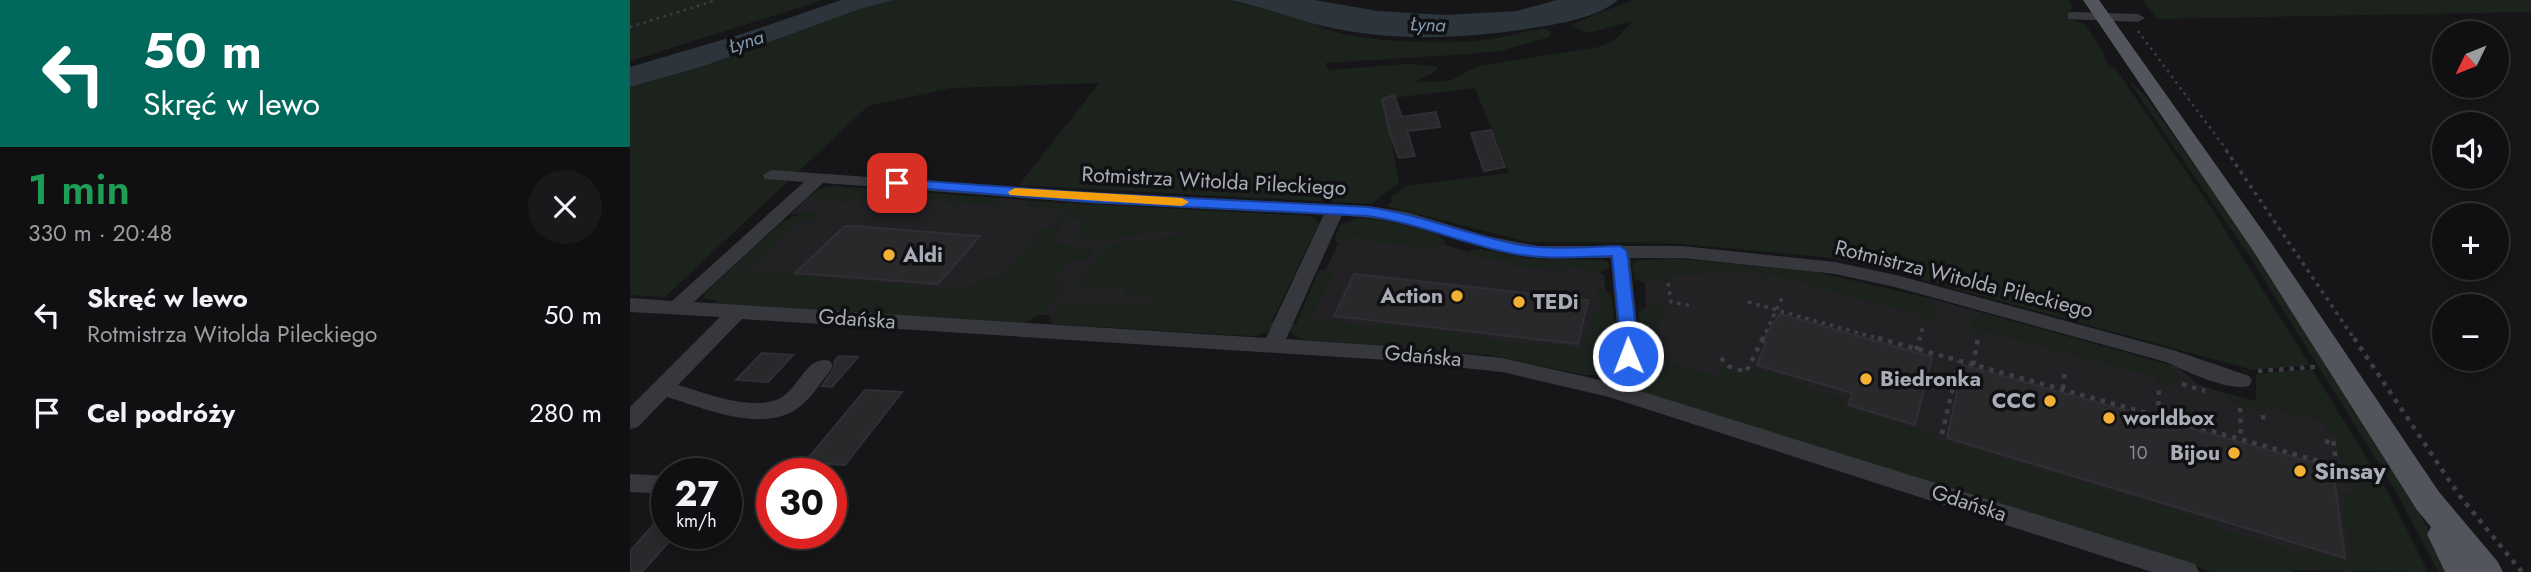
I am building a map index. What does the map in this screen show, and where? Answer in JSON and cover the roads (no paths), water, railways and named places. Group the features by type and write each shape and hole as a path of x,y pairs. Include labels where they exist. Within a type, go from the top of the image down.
{"main road":[{"path":"2097,8 2264,249 2428,502 2487,572"},
{"path":"2428,502 2461,572"}],"street":[{"path":"2073,16 2097,8 2135,18"},
{"name":"Rotmistrza Witolda Pileckiego","path":"771,175 1090,198 1368,211 1407,217 1512,248 1558,252 1718,254 1801,263 1857,272 2173,357 2241,382"},
{"path":"676,308 820,178"},
{"path":"1273,345 1335,210"},
{"path":"1611,390 1625,362 1629,346 1620,251"},
{"name":"Gdańska","path":"630,305 1273,345 1479,361 1544,373 1611,390 2186,572"},
{"path":"630,421 737,312"},
{"path":"663,388 716,404 768,411 788,405 823,366"},
{"path":"630,483 651,484"}],"water":[{"name":"Łyna","path":"841,0 893,0 857,10 704,66 630,87 630,67 742,34"},
{"name":"Łyna","path":"1229,0 1314,0 1378,11 1445,15 1517,11 1557,0 1618,0 1588,16 1553,24 1480,35 1401,37 1323,26"}],"place":[{"name":"Aldi","path":"889,255"},
{"name":"Action","path":"1457,296"},
{"name":"TEDi","path":"1519,302"},
{"name":"Biedronka","path":"1866,379"},
{"name":"CCC","path":"2050,401"},
{"name":"worldbox","path":"2109,418"},
{"name":"Bijou","path":"2234,453"},
{"name":"Sinsay","path":"2300,471"}]}
